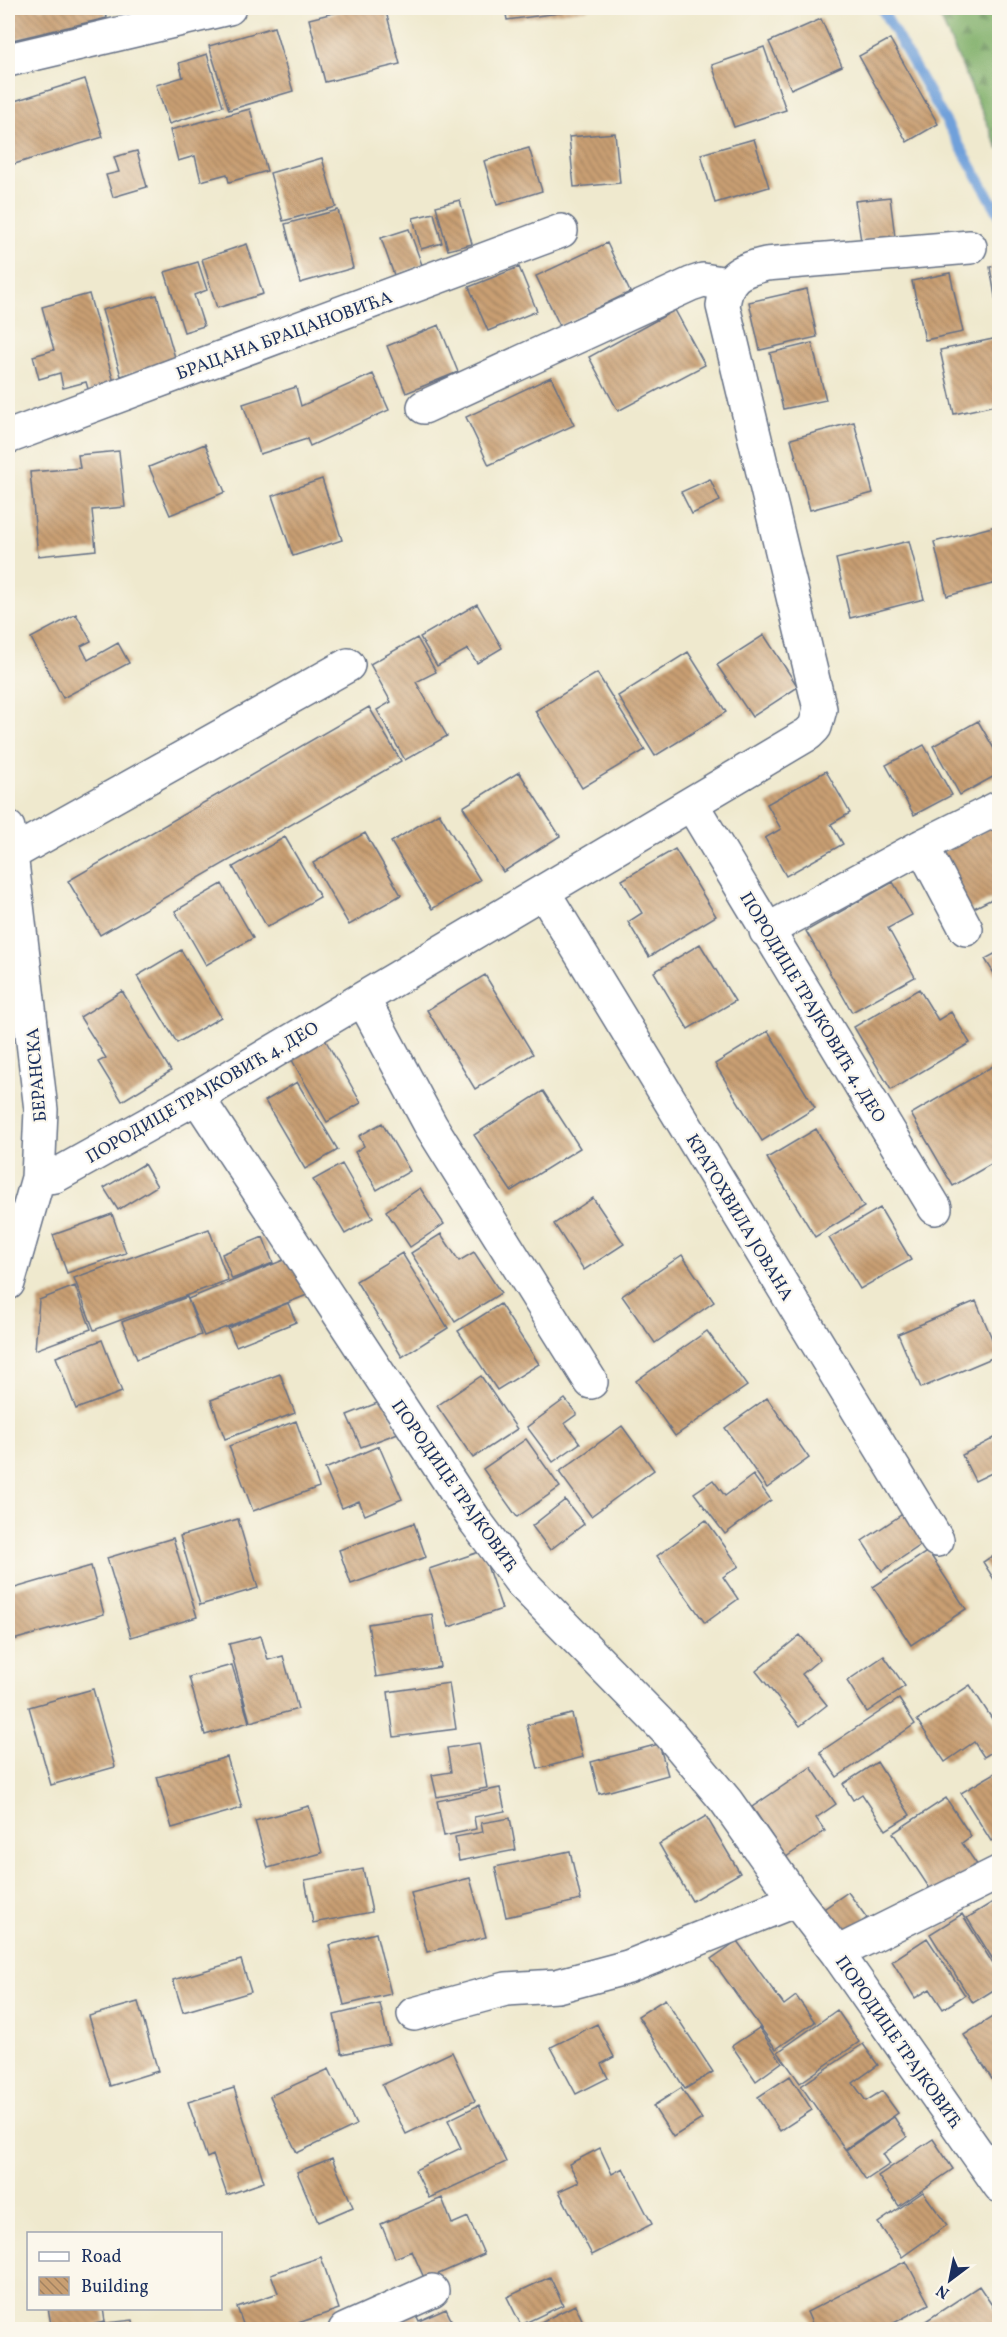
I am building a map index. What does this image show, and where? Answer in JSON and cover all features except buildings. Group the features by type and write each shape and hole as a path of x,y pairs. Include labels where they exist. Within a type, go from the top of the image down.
{"street":[{"path":"8,60 229,8"},
{"name":"БРАЦАНА БРАЦАНОВИЋА","path":"8,436 561,231"},
{"path":"424,407 703,280 726,287 747,268 766,264 970,247"},
{"name":"ПОРОДИЦЕ ТРАЈКОВИЋ 4. ДЕО","path":"38,1178 55,1176 197,1097 801,740 815,727 820,709 723,306 726,287"},
{"path":"9,841 348,664"},
{"name":"ПОРОДИЦЕ ТРАЈКОВИЋ 4. ДЕО","path":"692,805 935,1208"},
{"path":"766,931 921,846 999,807"},
{"name":"БЕРАНСКА","path":"8,1283 38,1178 41,1110 9,841"},
{"path":"921,846 966,929"},
{"name":"КРАТОХВИЛА ЈОВАНА","path":"544,893 937,1540"},
{"path":"363,999 431,1126 591,1382"},
{"name":"ПОРОДИЦЕ ТРАЈКОВИЋ","path":"197,1097 476,1522 521,1582 701,1770 726,1801 796,1900 837,1953 999,2186"},
{"path":"837,1953 999,1872"},
{"path":"414,2014 507,1989 557,1986 628,1967 796,1900"},
{"path":"345,2330 432,2291"}],"green space":[{"path":"936,8 999,8 999,150"}],"waterway":[{"path":"881,8 1000,216"}]}
